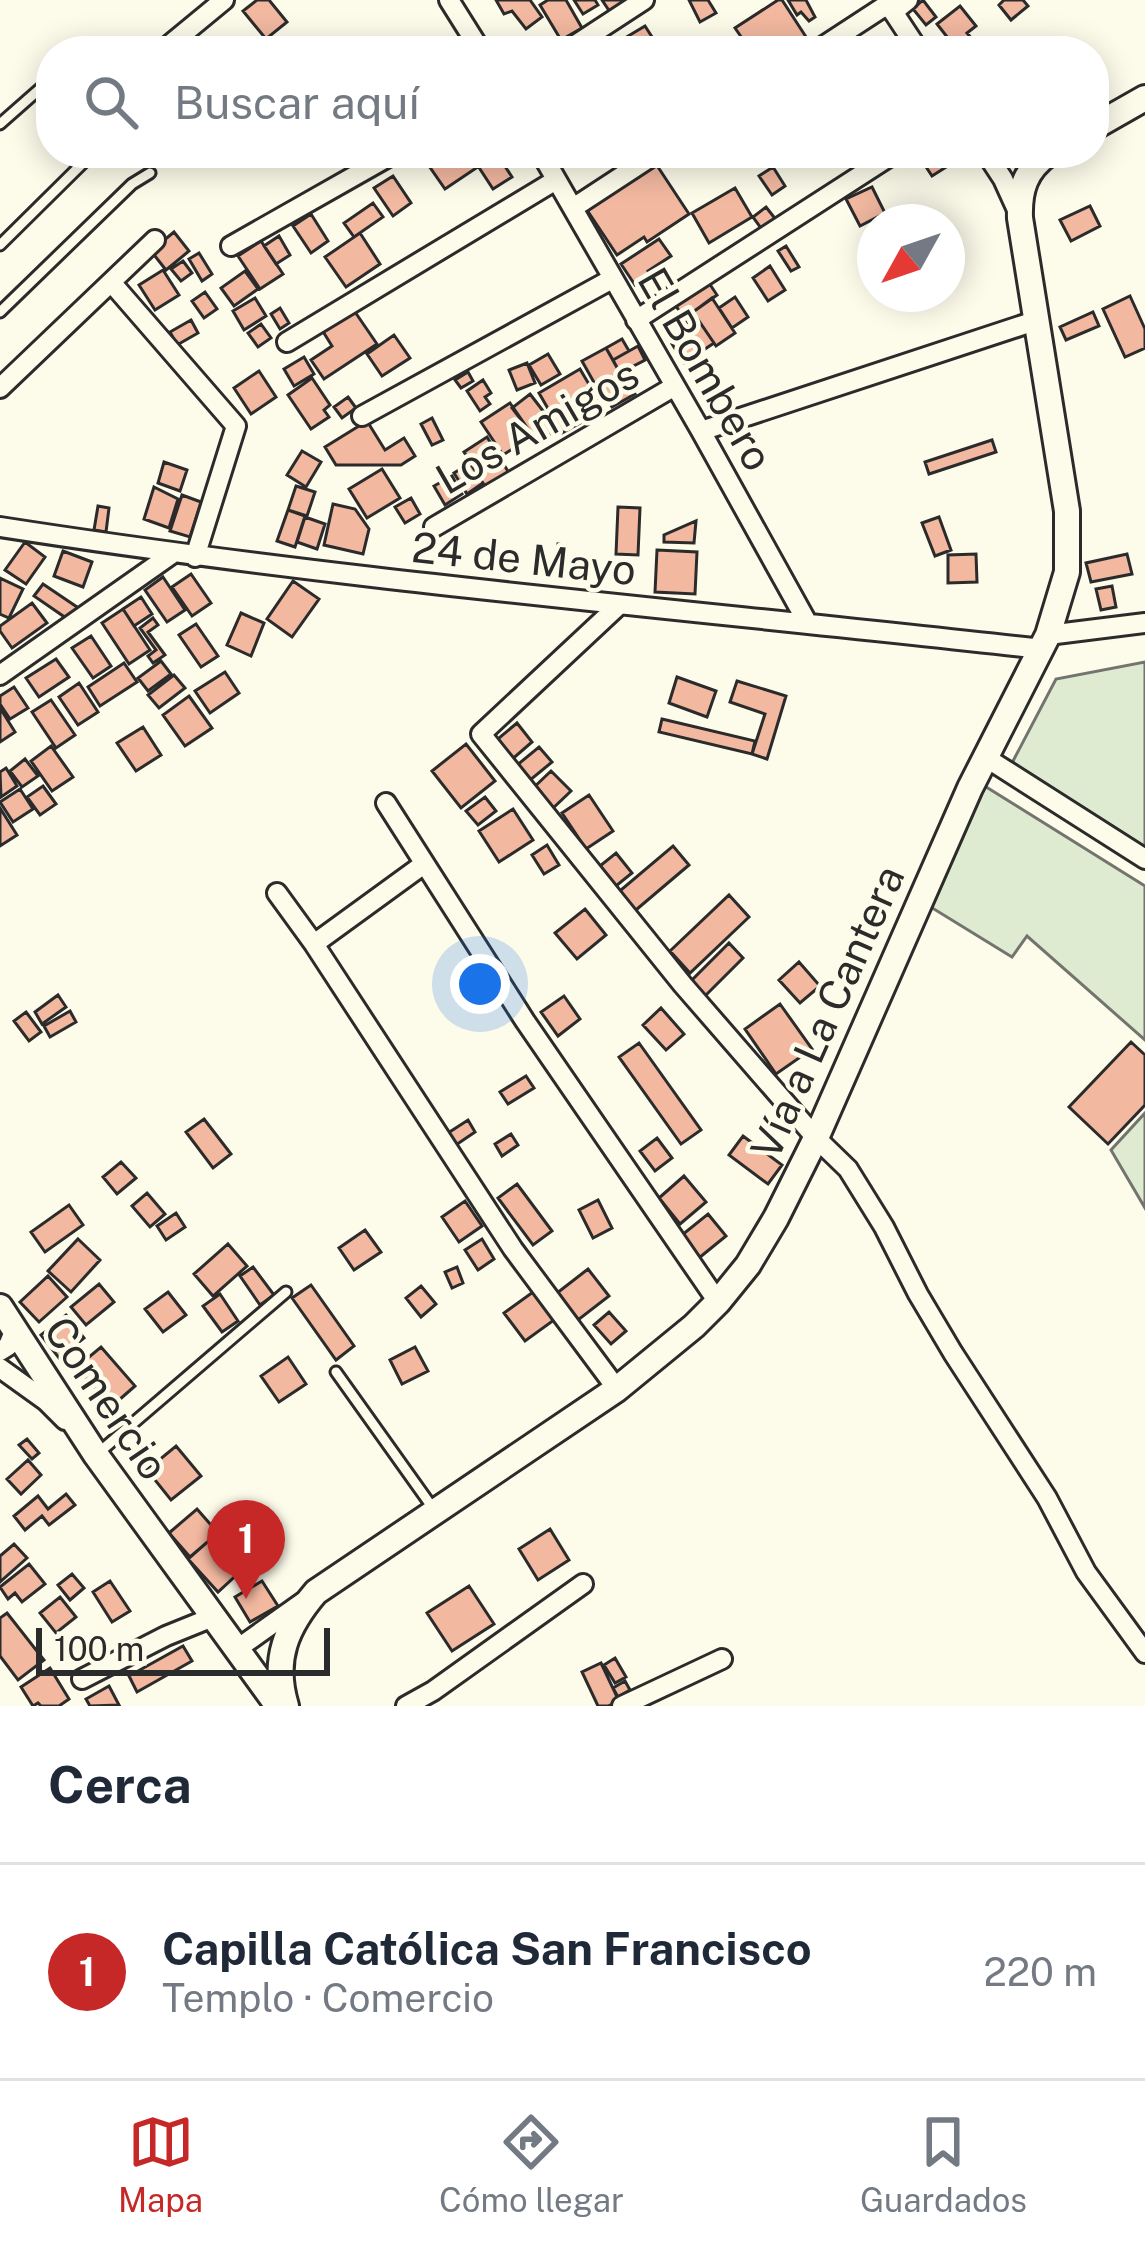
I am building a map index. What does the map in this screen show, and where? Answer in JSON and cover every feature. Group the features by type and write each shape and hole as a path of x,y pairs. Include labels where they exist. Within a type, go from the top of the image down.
{"main road":[{"path":"1109,118 1145,98"},
{"name":"Vía a La Cantera","path":"282,1706 280,1655 291,1626 316,1592 665,1352 718,1302 764,1240 816,1138 985,758 1045,642 1064,591 1069,531 1020,218 1021,190 1034,168"},
{"name":"Comercio","path":"0,1307 97,1455 282,1706"}],"street":[{"path":"179,36 224,0"},
{"path":"449,0 472,36"},
{"path":"589,36 644,0"},
{"path":"841,36 894,4 911,36"},
{"path":"231,247 369,168"},
{"name":"El Bombero","path":"549,168 807,622"},
{"path":"573,208 634,168"},
{"path":"637,320 872,168"},
{"path":"996,168 1020,218"},
{"path":"1003,179 1023,168"},
{"path":"287,342 556,180"},
{"path":"0,388 155,240"},
{"path":"362,416 612,279"},
{"path":"111,282 236,427 195,556"},
{"path":"701,431 1035,321"},
{"name":"Los Amigos","path":"434,527 676,386"},
{"name":"24 de Mayo","path":"0,527 172,554 619,605 1045,642 1145,623"},
{"path":"0,675 172,554"},
{"path":"619,605 481,734 683,985 848,1169 952,1353 1047,1498 1086,1572 1145,1653"},
{"path":"985,758 1145,859"},
{"path":"386,803 525,1021 718,1302"},
{"path":"314,944 424,864"},
{"path":"277,892 513,1249 617,1389"},
{"path":"0,1351 8,1346 15,1329"},
{"path":"0,1368 46,1402 97,1455"},
{"path":"406,1706 583,1584"},
{"path":"236,1649 316,1592"},
{"path":"82,1679 213,1617"},
{"path":"622,1706 722,1659"}],"lane":[{"path":"0,124 36,92"},
{"path":"0,245 78,168"},
{"path":"0,312 132,184 150,173"},
{"path":"97,1455 286,1292"},
{"path":"336,1372 435,1511"}],"green space":[{"path":"1145,662 1145,847 1012,763 1056,679"},
{"path":"983,785 1145,886 1145,1040 1027,936 1012,957 929,906"},
{"path":"1145,1113 1145,1208 1111,1150"}],"building":[{"path":"257,0 269,0 287,22 264,36 243,11"},
{"path":"496,0 530,0 542,17 526,29 512,11 504,14"},
{"path":"566,0 582,28 559,36 540,5"},
{"path":"574,0 595,0 598,5 583,14"},
{"path":"602,0 630,0 610,12"},
{"path":"689,0 708,0 716,13 700,22"},
{"path":"782,0 805,36 741,36 735,28"},
{"path":"788,0 806,0 815,17 809,21 801,12 797,15"},
{"path":"923,0 936,17 926,25 913,9"},
{"path":"1004,0 1023,0 1028,6 1011,20 999,5"},
{"path":"960,6 976,26 967,33 970,36 946,36 937,24"},
{"path":"645,26 651,36 628,36"},
{"path":"430,168 476,168 445,189"},
{"path":"479,168 506,168 512,177 493,189"},
{"path":"650,168 659,168 689,214 617,255 587,210"},
{"path":"774,168 785,186 772,195 759,176"},
{"path":"393,176 411,203 393,216 374,188"},
{"path":"872,187 880,204 857,204 857,220 846,199"},
{"path":"735,188 752,217 709,243 692,213"},
{"path":"373,203 383,217 354,237 344,223"},
{"path":"1090,206 1100,226 1071,241 1060,220"},
{"path":"766,207 777,221 763,231 753,217"},
{"path":"311,214 328,241 311,253 293,226"},
{"path":"174,232 189,251 166,270 151,251"},
{"path":"360,233 380,264 346,287 325,257"},
{"path":"279,236 290,255 276,264 264,246"},
{"path":"659,239 671,256 635,285 621,264"},
{"path":"261,241 283,274 260,289 238,256"},
{"path":"786,246 799,267 791,271 778,251"},
{"path":"199,253 212,274 202,281 189,259"},
{"path":"183,261 192,273 181,281 171,269"},
{"path":"770,266 785,290 768,301 753,278"},
{"path":"163,270 179,295 155,310 139,285"},
{"path":"245,271 258,289 234,306 221,288"},
{"path":"709,283 717,295 693,312 696,317 687,323 676,306"},
{"path":"205,292 217,309 204,318 192,301"},
{"path":"1130,296 1145,329 1145,348 1125,357 1103,309"},
{"path":"735,297 748,317 732,328 719,308"},
{"path":"255,298 266,316 244,330 233,311"},
{"path":"712,298 735,333 716,346 693,312"},
{"path":"280,308 289,323 280,329 271,314"},
{"path":"353,309 377,344 324,379 311,360 332,346 322,330"},
{"path":"1093,312 1099,326 1066,340 1060,327"},
{"path":"191,320 198,333 177,345 170,332"},
{"path":"261,324 271,338 258,347 248,333"},
{"path":"701,324 714,343 684,363 672,344"},
{"path":"394,335 410,358 382,376 367,354"},
{"path":"622,339 629,351 613,360 606,348"},
{"path":"638,346 645,360 620,373 613,360"},
{"path":"606,348 620,373 596,386 582,361"},
{"path":"548,354 560,374 541,385 529,365"},
{"path":"304,357 314,374 294,386 284,369"},
{"path":"527,363 535,383 517,390 509,370"},
{"path":"580,369 604,410 562,433 539,393"},
{"path":"259,371 276,397 251,414 234,388"},
{"path":"468,372 473,381 461,388 455,380"},
{"path":"622,372 635,394 612,407 600,386"},
{"path":"312,378 330,405 324,410 329,417 311,429 288,395"},
{"path":"483,380 491,393 485,397 490,404 480,411 467,391"},
{"path":"530,394 557,429 539,443 512,408"},
{"path":"348,397 356,408 342,418 334,407"},
{"path":"510,403 533,436 503,455 481,422"},
{"path":"432,418 443,440 432,445 421,424"},
{"path":"367,421 385,450 404,438 415,456 401,465 336,465 325,447"},
{"path":"487,437 509,473 486,488 464,452"},
{"path":"992,440 996,452 929,474 925,462"},
{"path":"302,451 321,462 306,487 287,475"},
{"path":"164,462 187,470 180,491 158,483"},
{"path":"470,463 483,483 467,494 454,473"},
{"path":"382,469 400,498 367,518 349,489"},
{"path":"452,476 462,494 445,505 434,486"},
{"path":"296,486 315,492 307,516 288,510"},
{"path":"154,487 178,499 169,528 144,519"},
{"path":"182,495 201,502 190,537 170,531"},
{"path":"411,498 420,514 405,523 395,507"},
{"path":"333,504 355,509 369,529 363,554 324,545"},
{"path":"98,506 109,508 106,532 94,530"},
{"path":"618,507 640,508 638,555 616,554"},
{"path":"288,510 305,516 295,547 277,541"},
{"path":"305,517 325,524 317,549 297,542"},
{"path":"939,517 951,550 935,556 922,523"},
{"path":"696,521 694,543 664,542 664,535"},
{"path":"25,542 45,557 26,584 5,570"},
{"path":"558,544 565,545 562,576 555,575"},
{"path":"657,550 697,552 695,594 655,592"},
{"path":"63,551 92,562 83,587 54,576"},
{"path":"976,554 977,582 948,583 948,555"},
{"path":"1127,554 1132,574 1091,582 1086,563"},
{"path":"191,574 211,603 192,616 172,587"},
{"path":"163,577 185,610 167,622 145,590"},
{"path":"0,578 23,589 9,618 0,614"},
{"path":"293,581 319,599 292,637 267,619"},
{"path":"43,584 77,607 69,620 34,596"},
{"path":"1112,586 1116,607 1101,610 1096,589"},
{"path":"141,597 152,614 134,626 123,609"},
{"path":"32,603 47,623 12,648 0,626"},
{"path":"123,609 150,650 129,664 102,623"},
{"path":"241,613 264,623 251,656 227,645"},
{"path":"153,618 158,625 148,632 165,655 153,663 148,656 156,650 140,628"},
{"path":"196,624 218,656 201,667 179,635"},
{"path":"91,636 111,666 93,678 72,648"},
{"path":"56,659 69,677 39,697 26,678"},
{"path":"161,661 171,674 148,691 138,678"},
{"path":"124,663 137,682 100,706 88,687"},
{"path":"225,672 239,693 210,713 195,691"},
{"path":"174,675 185,688 159,708 148,695"},
{"path":"677,677 716,691 707,717 669,703"},
{"path":"737,681 786,696 767,759 752,754 765,714 730,702"},
{"path":"79,683 98,712 78,725 59,697"},
{"path":"14,687 28,708 10,719 0,696"},
{"path":"189,696 212,728 185,746 163,715"},
{"path":"51,700 75,735 56,748 32,712"},
{"path":"0,708 15,732 0,742"},
{"path":"662,719 755,741 752,754 659,732"},
{"path":"517,723 532,742 509,762 493,743"},
{"path":"143,727 161,755 136,771 117,743"},
{"path":"466,744 495,781 461,808 432,771"},
{"path":"51,746 73,777 52,791 31,761"},
{"path":"539,747 552,762 529,781 516,766"},
{"path":"25,759 38,776 22,787 10,771"},
{"path":"6,768 17,786 1,797 0,772"},
{"path":"551,771 571,791 549,812 529,792"},
{"path":"43,786 56,804 40,815 27,797"},
{"path":"20,789 33,809 13,822 0,802"},
{"path":"589,795 613,831 586,849 562,813"},
{"path":"485,797 496,811 478,825 466,811"},
{"path":"0,808 17,835 0,846"},
{"path":"513,809 533,840 499,862 479,831"},
{"path":"547,845 559,865 544,874 532,855"},
{"path":"673,846 689,865 630,915 615,895"},
{"path":"616,853 632,873 611,890 595,870"},
{"path":"729,895 749,917 690,973 670,951"},
{"path":"585,909 606,935 577,959 555,933"},
{"path":"729,943 743,958 702,999 687,985"},
{"path":"799,962 820,986 800,1003 779,980"},
{"path":"58,995 66,1007 42,1024 35,1012"},
{"path":"564,996 580,1019 558,1036 541,1012"},
{"path":"780,1004 812,1049 776,1074 745,1029"},
{"path":"661,1008 684,1034 666,1050 643,1025"},
{"path":"70,1011 76,1022 50,1037 44,1026"},
{"path":"26,1012 41,1032 29,1041 14,1021"},
{"path":"1131,1042 1145,1055 1145,1105 1108,1144 1069,1107"},
{"path":"639,1043 701,1130 681,1144 619,1057"},
{"path":"526,1076 534,1088 508,1104 500,1092"},
{"path":"204,1119 231,1154 213,1168 186,1132"},
{"path":"468,1120 475,1132 453,1147 445,1135"},
{"path":"511,1134 518,1145 502,1156 495,1144"},
{"path":"743,1136 782,1165 768,1184 729,1155"},
{"path":"657,1138 672,1158 655,1171 640,1151"},
{"path":"121,1162 136,1178 117,1194 103,1177"},
{"path":"684,1176 706,1202 680,1224 659,1198"},
{"path":"517,1184 552,1231 533,1245 498,1198"},
{"path":"147,1193 165,1214 150,1227 132,1206"},
{"path":"598,1200 612,1228 593,1238 579,1210"},
{"path":"465,1201 482,1226 459,1242 442,1217"},
{"path":"69,1205 83,1225 45,1252 31,1232"},
{"path":"176,1213 185,1227 166,1240 157,1226"},
{"path":"708,1214 726,1236 694,1262 677,1239"},
{"path":"365,1230 381,1252 354,1270 339,1248"},
{"path":"78,1239 100,1260 71,1292 48,1271"},
{"path":"482,1239 494,1259 478,1270 465,1250"},
{"path":"228,1244 247,1266 213,1296 194,1274"},
{"path":"253,1267 274,1295 260,1305 240,1276"},
{"path":"457,1267 463,1283 452,1288 445,1272"},
{"path":"588,1269 609,1296 578,1320 557,1293"},
{"path":"48,1276 67,1297 39,1322 20,1302"},
{"path":"99,1284 114,1302 86,1325 71,1307"},
{"path":"311,1285 354,1346 336,1360 292,1298"},
{"path":"421,1286 436,1304 421,1317 406,1298"},
{"path":"168,1292 186,1315 163,1332 145,1309"},
{"path":"533,1292 554,1320 525,1341 504,1313"},
{"path":"220,1294 238,1321 222,1332 203,1306"},
{"path":"609,1312 626,1331 611,1344 594,1325"},
{"path":"66,1315 84,1338 59,1358 41,1335"},
{"path":"101,1347 135,1386 111,1407 77,1367"},
{"path":"415,1347 428,1371 402,1384 390,1360"},
{"path":"288,1357 306,1384 279,1402 261,1376"},
{"path":"27,1439 39,1453 32,1459 19,1445"},
{"path":"176,1446 201,1476 171,1500 147,1470"},
{"path":"28,1460 41,1475 21,1494 7,1479"},
{"path":"66,1494 75,1505 49,1525 42,1516 25,1530 14,1516 38,1496 48,1509"},
{"path":"197,1509 218,1533 190,1557 169,1533"},
{"path":"550,1529 569,1560 538,1580 519,1549"},
{"path":"213,1537 243,1569 218,1592 188,1559"},
{"path":"14,1544 27,1558 0,1582 0,1556"},
{"path":"29,1564 45,1584 22,1602 15,1593 8,1599 0,1587"},
{"path":"72,1574 84,1588 70,1600 58,1585"},
{"path":"110,1581 130,1611 112,1622 93,1592"},
{"path":"262,1581 278,1606 250,1622 235,1597"},
{"path":"469,1586 494,1624 452,1651 427,1613"},
{"path":"60,1597 76,1617 56,1633 40,1613"},
{"path":"7,1613 44,1660 18,1680 0,1656 0,1618"},
{"path":"183,1646 192,1661 137,1692 129,1676"},
{"path":"615,1658 626,1677 615,1683 604,1665"},
{"path":"601,1663 619,1701 608,1706 598,1706 582,1672"},
{"path":"50,1668 69,1699 59,1706 33,1706 21,1687"},
{"path":"625,1681 630,1690 618,1697 613,1688"},
{"path":"109,1686 119,1705 90,1706 86,1699"}],"place":[{"name":"Capilla Católica San Francisco","path":"246,1599"}]}
